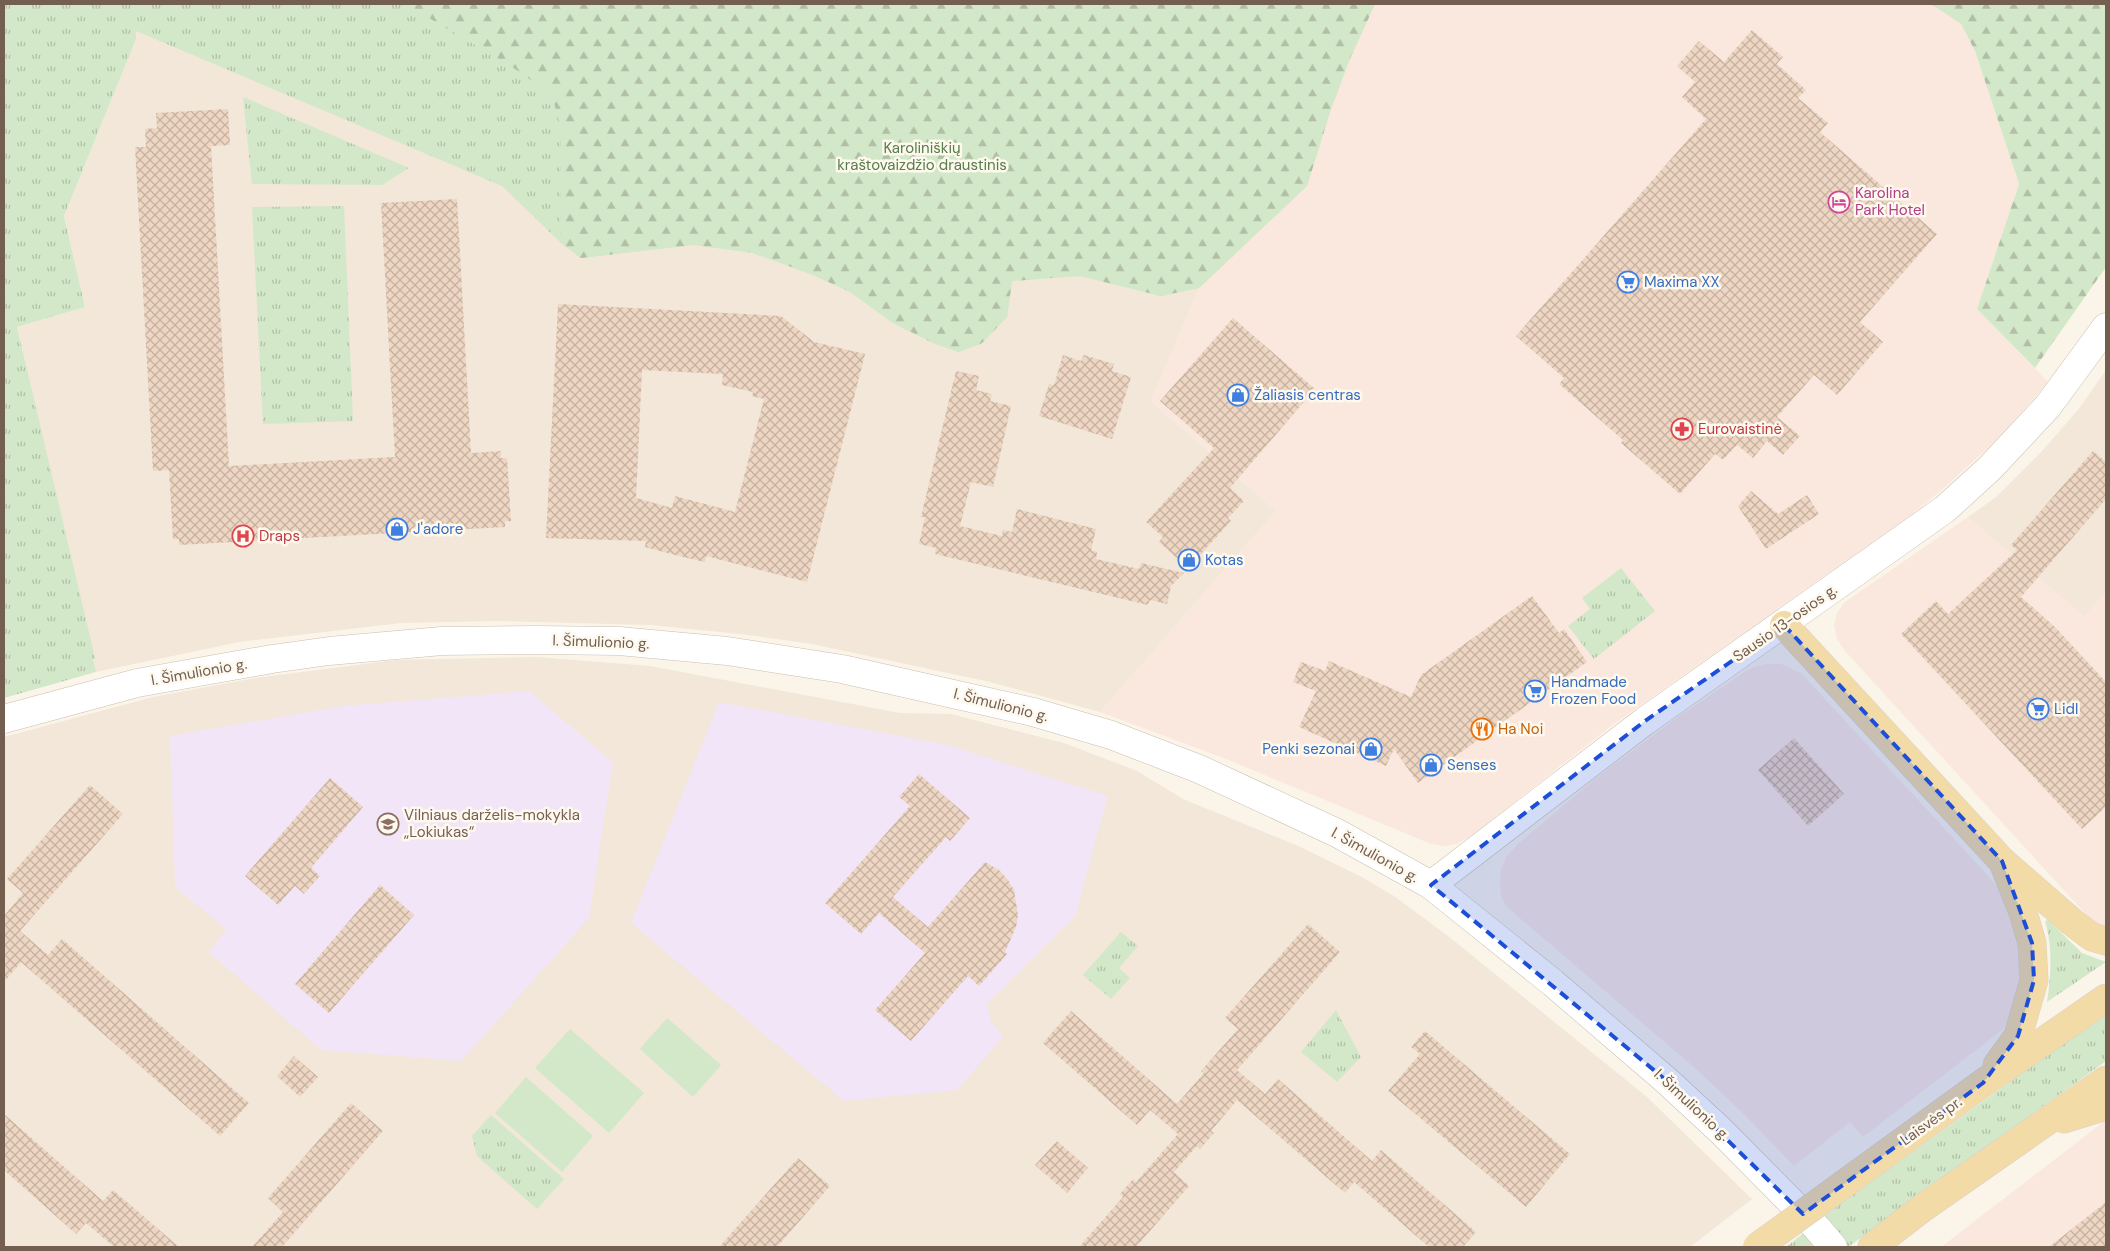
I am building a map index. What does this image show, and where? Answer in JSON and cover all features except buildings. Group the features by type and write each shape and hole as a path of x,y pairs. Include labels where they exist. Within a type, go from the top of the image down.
{"main road":[{"path":"1784,625 2002,861 2072,922 2092,937 2106,941"},
{"path":"1982,1084 2018,1036 2034,980 2032,944 2023,912 2002,861"},
{"name":"Laisvės pr.","path":"1757,1247 1982,1084 2106,998"},
{"path":"1872,1247 1924,1207 2106,1080"},
{"path":"2030,1132 2106,1106"}],"street":[{"name":"Sausio 13-osios g.","path":"1431,885 1645,721 1784,625 1945,509 1989,468 2048,406 2106,327"},
{"name":"I. Šimulionio g.","path":"4,719 137,683 209,669 329,651 442,641 526,640 619,641 727,651 842,669 1033,712 1111,735 1199,769 1321,826 1398,865 1431,885 1553,983 1668,1080 1721,1131 1834,1247"}],"highlighted area":[{"path":"1784,625 2002,861 2032,943 2034,980 2018,1036 1983,1083 1803,1214 1667,1081 1431,885 1645,721"}],"shaded area":[{"path":"135,4 405,4 581,258 694,245 753,253 813,275 850,292 893,323 933,343 1012,281 1080,276 1161,296 1199,288 1151,401 1276,511 1100,712 990,682 812,644 740,634 650,625 498,621 401,623 239,642 96,672 17,327 85,307 64,216 136,39"},
{"path":"1375,4 1931,4 1961,24 1975,51 2019,184 1977,309 2048,382 1991,445 1912,514 1610,727 1470,837 1456,844 1444,846 1431,844 1226,759 1100,712 1276,511 1151,401 1199,288 1307,186 1331,109 1349,61"},
{"path":"2106,370 2106,591 2084,617 1968,517 1996,497 2042,451 2078,410"},
{"path":"1968,517 2084,616 2106,591 2106,929 2092,921 1844,650 1837,639 1834,625 1837,613 1845,602"},
{"path":"537,657 650,666 900,713 951,714 1064,743 1137,771 1183,799 1296,845 1360,876 1394,896 1448,936 1647,1097 1752,1199 1690,1247 4,1247 4,737 153,697 255,678 396,660"},
{"path":"1781,664 1801,673 1990,878 2014,908 2024,979 2006,1027 1863,1137 1850,1122 1794,1166 1746,1116 1695,1068 1506,906 1501,896 1500,883 1501,869 1506,857 1519,843 1595,779 1675,719 1743,673 1756,666"},
{"name":"Vilniaus darželis-mokykla „Lokiukas“","path":"529,691 613,762 589,918 461,1061 321,1050 209,952 226,929 175,887 170,736 343,706"},
{"path":"719,702 948,745 1108,796 1075,916 987,1004 991,1021 1003,1037 957,1090 844,1101 631,923"},
{"path":"2106,1120 2106,1247 1941,1247 1950,1240"}],"green space":[{"name":"Karoliniškių kraštovaizdžio draustinis","path":"4,4 1375,4 1349,61 1331,109 1307,186 1199,288 1161,296 1080,276 1012,281 1007,317 982,343 959,352 933,343 893,323 850,292 813,275 753,253 694,245 581,258 560,242 502,186 136,31 136,39 64,216 85,307 17,327 95,658 93,659 96,672 4,698"},
{"name":"Karoliniškių kraštovaizdžio draustinis","path":"405,4 1375,4 1349,61 1331,109 1307,186 1199,288 1161,296 1080,276 1012,281 1007,317 982,343 959,352 933,343 893,323 850,292 813,275 753,253 694,245 581,258 560,242 561,129 552,95 508,64"},
{"path":"1931,4 2106,4 2106,267 2035,368 1977,309 2019,184 1975,51 1961,24"},
{"path":"243,97 409,168 382,185 252,184"},
{"path":"344,206 353,421 263,424 252,207"},
{"path":"1621,568 1655,611 1594,659 1568,626 1590,609 1582,598"},
{"path":"2048,920 2082,953 2106,962 2047,1002 2050,982 2050,961 2048,931 2045,921"},
{"path":"1121,932 1138,946 1119,968 1130,978 1111,999 1083,975"},
{"path":"1336,1010 1361,1057 1337,1082 1301,1052"},
{"path":"2106,1013 2106,1061 1848,1247 1786,1247 1835,1208"},
{"path":"667,1018 721,1065 693,1097 640,1049"},
{"path":"570,1029 644,1093 609,1133 535,1068"},
{"path":"526,1077 593,1136 562,1172 495,1113"},
{"path":"491,1115 564,1179 537,1209 477,1156 472,1136"}],"place":[{"name":"Karolina Park Hotel","path":"1839,202"},
{"name":"Maxima XX","path":"1628,282"},
{"name":"Žaliasis centras","path":"1238,395"},
{"name":"Eurovaistinė","path":"1682,429"},
{"name":"J'adore","path":"397,529"},
{"name":"Draps","path":"243,536"},
{"name":"Kotas","path":"1189,560"},
{"name":"Handmade Frozen Food","path":"1535,691"},
{"name":"Lidl","path":"2038,709"},
{"name":"Ha Noi","path":"1482,729"},
{"name":"Penki sezonai","path":"1371,749"},
{"name":"Senses","path":"1431,765"},
{"name":"Vilniaus darželis-mokykla „Lokiukas“","path":"388,824"}]}
